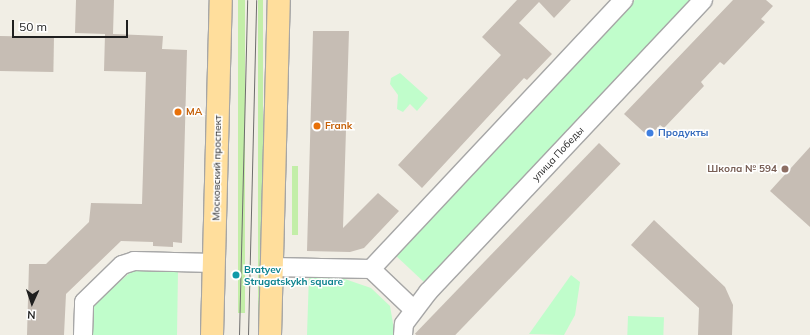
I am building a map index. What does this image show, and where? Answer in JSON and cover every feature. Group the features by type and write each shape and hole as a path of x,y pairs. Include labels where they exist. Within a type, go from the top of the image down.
{"main road":[{"name":"Московский проспект","path":"212,335 221,0"},
{"path":"270,335 278,0"}],"street":[{"path":"371,268 624,0"},
{"name":"улица Победы","path":"403,335 404,324 414,309 703,0"},
{"path":"83,335 84,302 128,262 214,263"},
{"path":"272,267 371,268 414,309"}],"green space":[{"path":"238,0 245,0 245,313 238,313"},
{"path":"258,0 263,0 263,335 258,335"},
{"path":"635,0 692,0 426,284 394,254"},
{"path":"400,73 428,98 417,111 410,104 403,112 397,109 398,95 390,84 391,78"},
{"path":"292,166 298,166 298,235 292,235"},
{"path":"133,270 178,270 177,335 92,335 92,306"},
{"path":"309,275 336,276 371,288 390,306 395,335 307,335"},
{"path":"571,275 580,282 575,315 564,335 529,334"},
{"path":"628,316 664,317 663,335 627,335"}],"building":[{"path":"76,0 114,0 113,34 163,36 162,49 187,50 182,243 173,242 173,247 153,246 153,242 121,241 66,294 64,335 27,335 29,264 46,264 89,222 91,203 142,204 146,72 104,71 105,34 75,33"},
{"path":"517,0 571,0 554,18 539,2 519,23 552,54 527,80 524,78 422,188 398,165 501,55 482,37"},
{"path":"733,0 766,0 773,6 761,19 765,22 724,65 720,62 701,82 704,86 664,128 660,125 649,137 624,114"},
{"path":"313,31 349,31 343,228 378,193 399,211 364,248 350,252 307,251"},
{"path":"0,36 54,37 53,72 0,71"},
{"path":"599,143 621,164 455,335 416,335 415,334"},
{"path":"810,147 810,227 770,191"},
{"path":"654,220 725,287 733,305 732,335 698,335 699,308 631,245"}],"tram line":[{"path":"239,335 247,0"},
{"path":"248,335 256,0"}],"place":[{"name":"MA","path":"178,112"},
{"name":"Frank","path":"317,126"},
{"name":"Продукты","path":"650,133"},
{"name":"Школа № 594","path":"785,169"},
{"name":"Bratyev Strugatskykh square","path":"236,275"}]}
